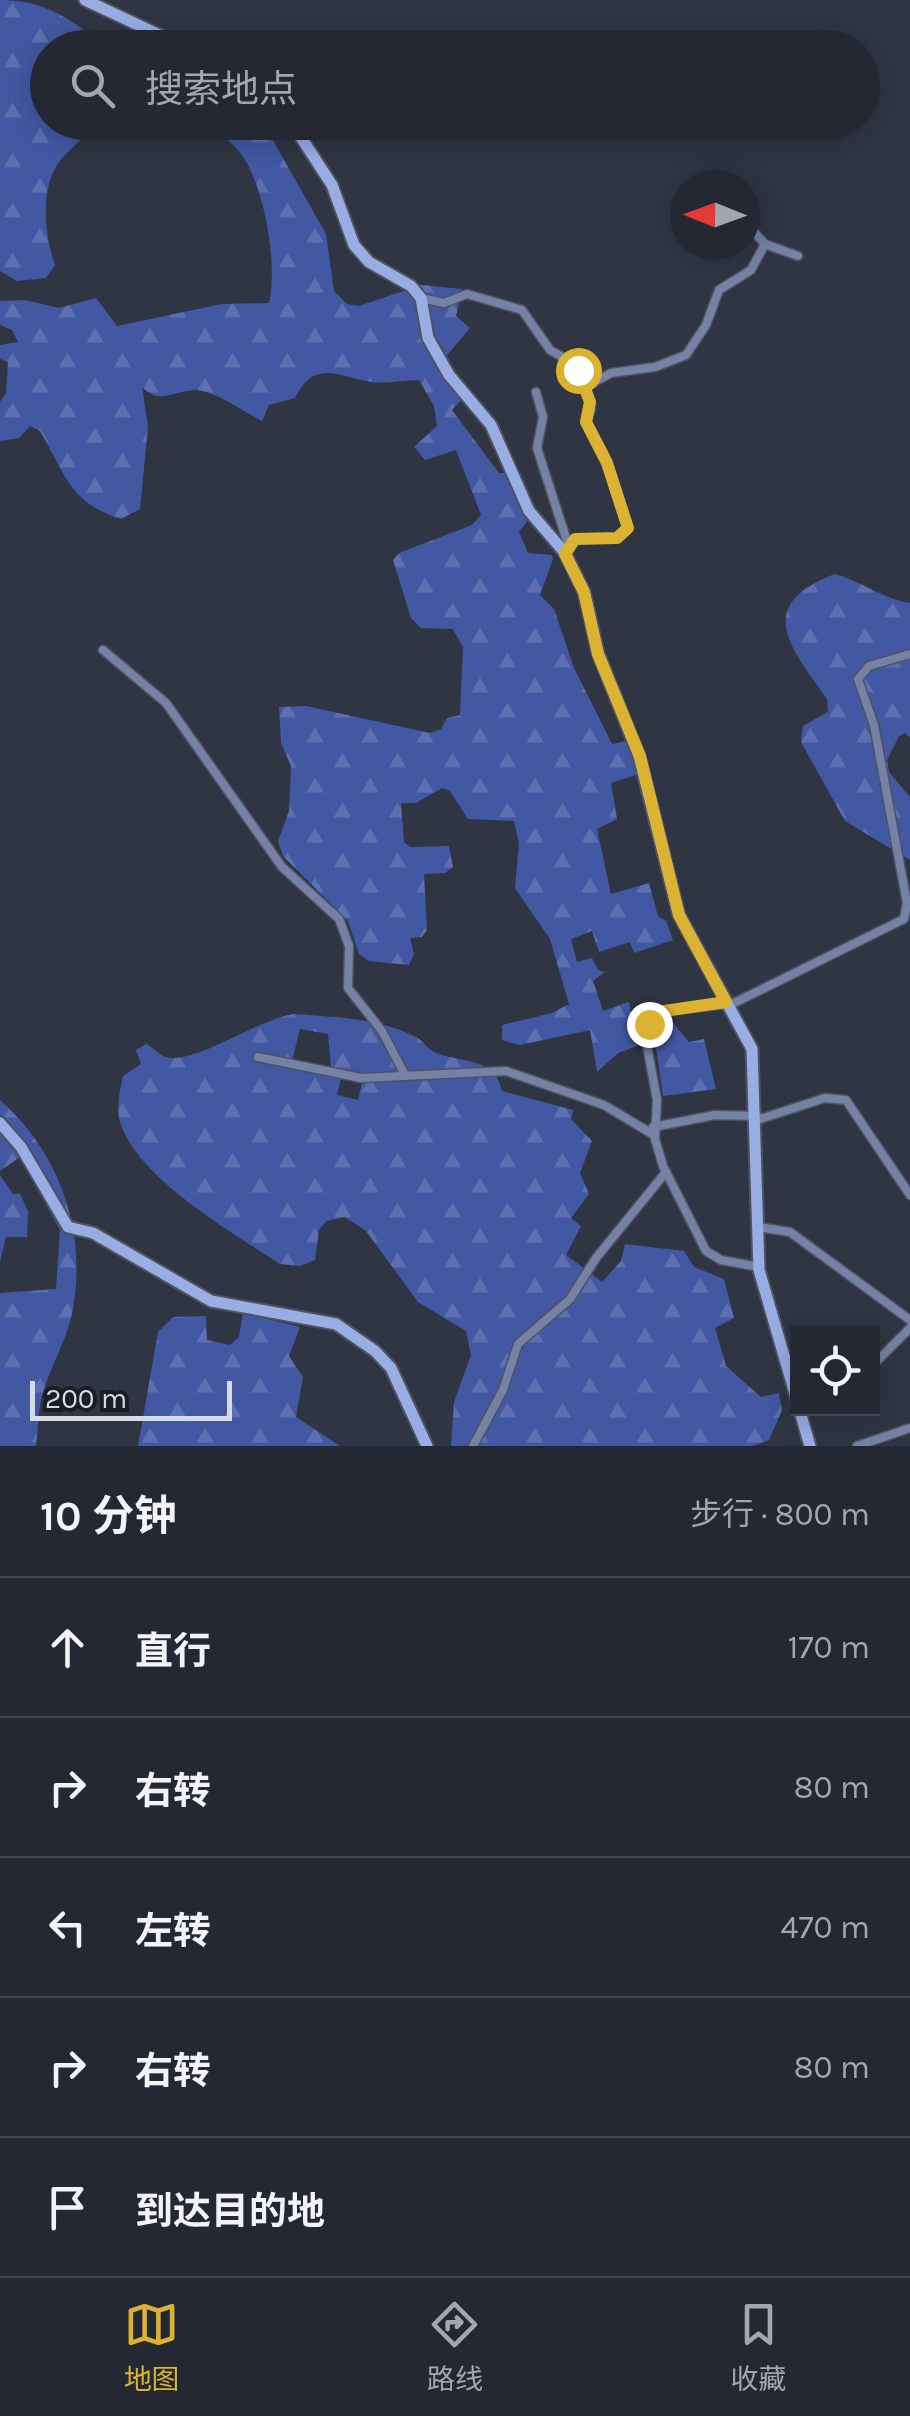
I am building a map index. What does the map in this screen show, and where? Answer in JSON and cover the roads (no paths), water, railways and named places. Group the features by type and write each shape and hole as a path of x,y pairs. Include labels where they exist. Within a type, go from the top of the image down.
{"street":[{"path":"84,0 148,30"},
{"path":"302,140 332,185 354,244 369,262 411,286 422,298 428,338 448,375 491,425 529,511 566,549"},
{"path":"760,238 798,256"},
{"path":"586,386 612,372 655,367 686,354 706,324 719,290 752,270 765,244"},
{"path":"422,298 444,303 467,294 522,310 550,350 572,362 586,386 591,409 586,422 607,463 628,528 617,538 575,539 566,549"},
{"path":"536,392 543,417 537,448 566,549 584,592 598,654 640,756 679,915 752,1049 757,1118 758,1268 790,1378"},
{"path":"104,650 166,703 282,867 339,919 349,946 348,988 382,1031 405,1074"},
{"path":"758,1268 712,1257 666,1172 654,1131 657,1100 645,1044 649,1024 664,1011 734,1003 904,919 907,903 876,736 858,679 869,666 910,654"},
{"path":"258,1058 361,1078 492,1070 521,1074 604,1105 654,1131 715,1115 757,1118 825,1098 846,1100 910,1195"},
{"path":"0,1123 22,1146 68,1227 94,1233 211,1301 291,1318 328,1320 376,1351 396,1374 426,1446"},
{"path":"473,1446 503,1390 518,1344 570,1300 596,1258 666,1172"},
{"path":"758,1227 790,1232 910,1324 880,1357"},
{"path":"801,1416 810,1446"},
{"path":"857,1446 910,1428"}]}
